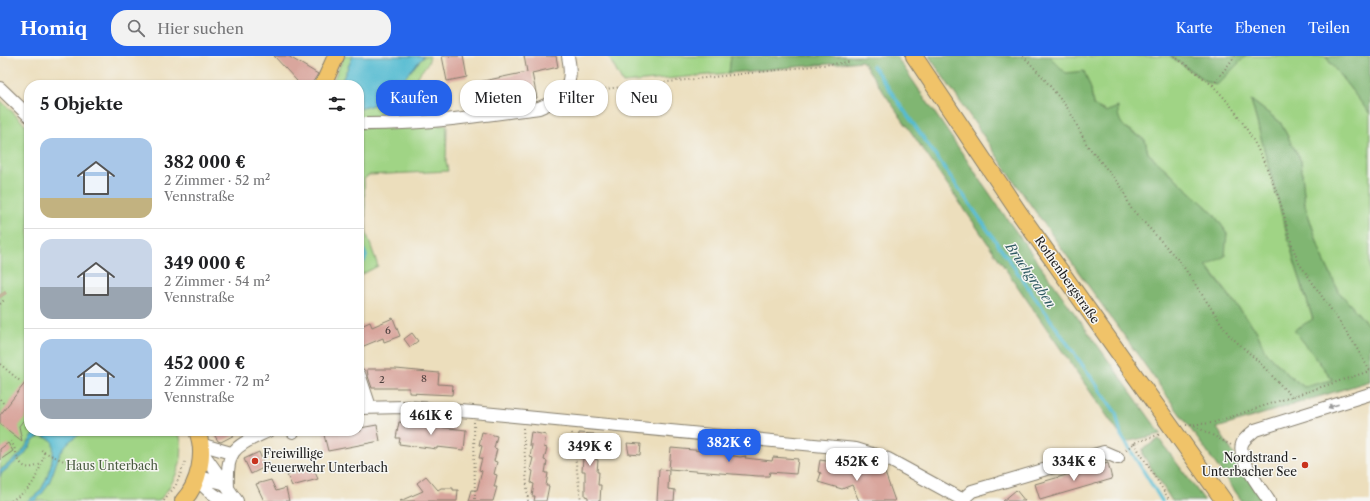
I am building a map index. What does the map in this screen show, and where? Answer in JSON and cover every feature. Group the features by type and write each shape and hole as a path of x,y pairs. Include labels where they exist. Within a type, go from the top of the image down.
{"main road":[{"path":"326,80 336,56"},
{"name":"Rothenbergstraße","path":"914,56 1020,214 1224,501"},
{"path":"185,498 197,478 199,441"}],"street":[{"path":"568,56 572,73 569,80"},
{"path":"0,88 24,111"},
{"path":"364,124 453,120 539,108 544,106"},
{"path":"1269,501 1248,468 1241,450 1244,440 1255,430 1370,394"},
{"path":"365,407 405,407 474,412 856,449 888,459 964,500 972,491 1104,452 1118,458"},
{"path":"225,485 227,463 231,453 259,436"},
{"path":"199,441 212,449 231,453"},
{"path":"199,441 225,485 237,501"},
{"path":"197,478 203,478 225,485"},
{"path":"197,478 204,488 219,499"},
{"path":"185,498 219,499"}],"path":[{"path":"1023,56 1042,76 1069,110 1087,144 1123,189 1130,207 1181,263 1229,336 1258,361 1292,397"},
{"path":"1118,458 1134,443 1174,430 1190,423 1212,423 1370,371 1352,340 1299,263 1293,251 1281,204 1261,155 1242,122 1213,86 1174,56"},
{"path":"1213,86 1235,56"},
{"path":"608,89 850,62"},
{"path":"0,304 5,299"},
{"path":"0,364 20,381"},
{"path":"1190,423 1241,450"},
{"path":"475,427 475,501"},
{"path":"524,433 528,501"},
{"path":"573,438 581,501"},
{"path":"11,441 15,455 21,464 29,467 41,464"},
{"path":"1134,443 1170,501"},
{"path":"40,449 66,462"},
{"path":"11,501 34,484 44,452"},
{"path":"164,501 176,485 186,458"}],"green space":[{"path":"344,56 353,56 342,80 333,80"},
{"path":"424,56 430,56 428,63 415,80 403,80"},
{"path":"608,56 731,56 729,73 655,80 621,80"},
{"path":"731,56 896,56 1007,219 1161,434 1125,442 862,61 729,73"},
{"path":"929,56 1049,56 1066,73 1084,71 1091,89 1093,105 1105,112 1118,107 1118,114 1122,124 1145,140 1148,153 1213,213 1227,233 1225,256 1206,266 1256,330 1265,351 1285,372 1304,387 1333,380 1294,330 1313,319 1294,260 1251,100 1280,122 1301,161 1305,205 1322,256 1339,292 1370,327 1370,381 1217,428 1264,501 1242,501 1025,197"},
{"path":"1049,56 1170,56 1206,82 1217,85 1246,56 1325,56 1370,114 1370,327 1339,292 1322,256 1305,205 1301,161 1280,122 1251,100 1294,260 1313,320 1295,330 1333,380 1304,387 1285,372 1265,351 1256,330 1206,265 1221,252 1227,233 1213,213 1148,153 1145,140 1123,126 1117,117 1093,105 1091,89 1066,73"},
{"path":"1170,56 1246,56 1217,85 1207,82"},
{"path":"1325,56 1370,56 1370,114"},
{"name":"Haus Unterbach","path":"0,100 24,123 24,436 180,436 182,450 179,468 171,485 159,501 0,501"},
{"path":"376,104 376,116 384,116 383,118 364,119 364,108"},
{"path":"447,125 446,161 448,171 369,175 364,179 364,128"},
{"path":"364,179 366,232 378,266 364,273"},
{"path":"1159,439 1205,501 1172,501 1143,455 1143,449"}],"water":[{"path":"353,56 424,56 403,80 376,80 376,104 364,108 364,80 342,80"},
{"path":"41,436 34,440 24,455 2,473 0,477 0,470 20,455 32,437"},
{"path":"41,436 77,436 66,444 44,492 35,501 27,501 40,491 46,480 52,458 52,440"}],"building":[{"path":"274,56 288,56 318,74 314,80 296,80"},
{"path":"442,56 463,56 467,77 447,80"},
{"path":"524,56 556,56 558,67 532,73 533,80 488,80 527,72"},
{"path":"393,318 400,336 384,342 383,338 364,346 364,325 370,322 372,327"},
{"path":"412,333 418,341 410,347 404,339"},
{"path":"367,369 396,369 439,373 438,384 453,385 452,395 409,393 409,388 372,388"},
{"path":"24,384 24,420 19,426 22,441 0,424 0,415"},
{"path":"399,422 466,430 464,450 437,447 437,449 399,444 400,438 396,438"},
{"path":"377,425 380,441 328,451 324,436 364,436 364,427"},
{"path":"482,432 497,436 494,448 497,449 494,461 497,462 494,474 497,475 494,487 497,487 493,501 469,501 472,490 477,490 482,471 479,470 482,458 479,458 482,446 479,445"},
{"path":"531,432 546,435 544,447 547,448 544,460 547,461 545,473 548,473 546,486 549,486 546,501 534,501 535,496 532,496 534,484 531,483 533,471 530,470 533,458 530,457 532,445 529,445"},
{"path":"579,433 594,434 593,447 596,447 595,459 598,460 597,472 599,472 598,485 601,485 600,501 588,501 588,497 585,496 585,471 582,471 583,458 580,458 581,446 578,445"},
{"path":"215,436 232,436 221,442 218,441"},
{"path":"8,443 13,451 0,460 0,449"},
{"path":"627,443 641,444 640,455 629,454"},
{"path":"671,448 728,453 728,455 740,457 746,456 745,458 772,461 773,457 798,459 796,474 770,472 769,476 758,476 669,469"},
{"path":"259,452 265,467 251,474 244,459"},
{"path":"820,460 839,463 838,468 871,472 883,467 895,501 859,501 852,485 842,489 818,482 821,473 818,472"},
{"path":"1108,463 1112,479 1040,500 1035,484"},
{"path":"313,468 318,479 292,486 287,475"},
{"path":"659,469 669,470 668,489 675,490 674,501 657,501"},
{"path":"426,476 438,490 441,488 453,488 453,490 458,490 457,501 400,501 423,491 417,483"},
{"path":"271,480 276,491 286,488 289,501 264,501 256,484"},
{"path":"1016,490 1025,501 1003,501"}],"waterway":[{"name":"Bruchgraben","path":"873,66 1116,413 1121,435 1162,501"},
{"path":"364,251 366,256 364,261"}],"place":[{"name":"Freiwillige Feuerwehr Unterbach","path":"255,461"},
{"name":"Nordstrand - Unterbacher See","path":"1305,465"}]}
